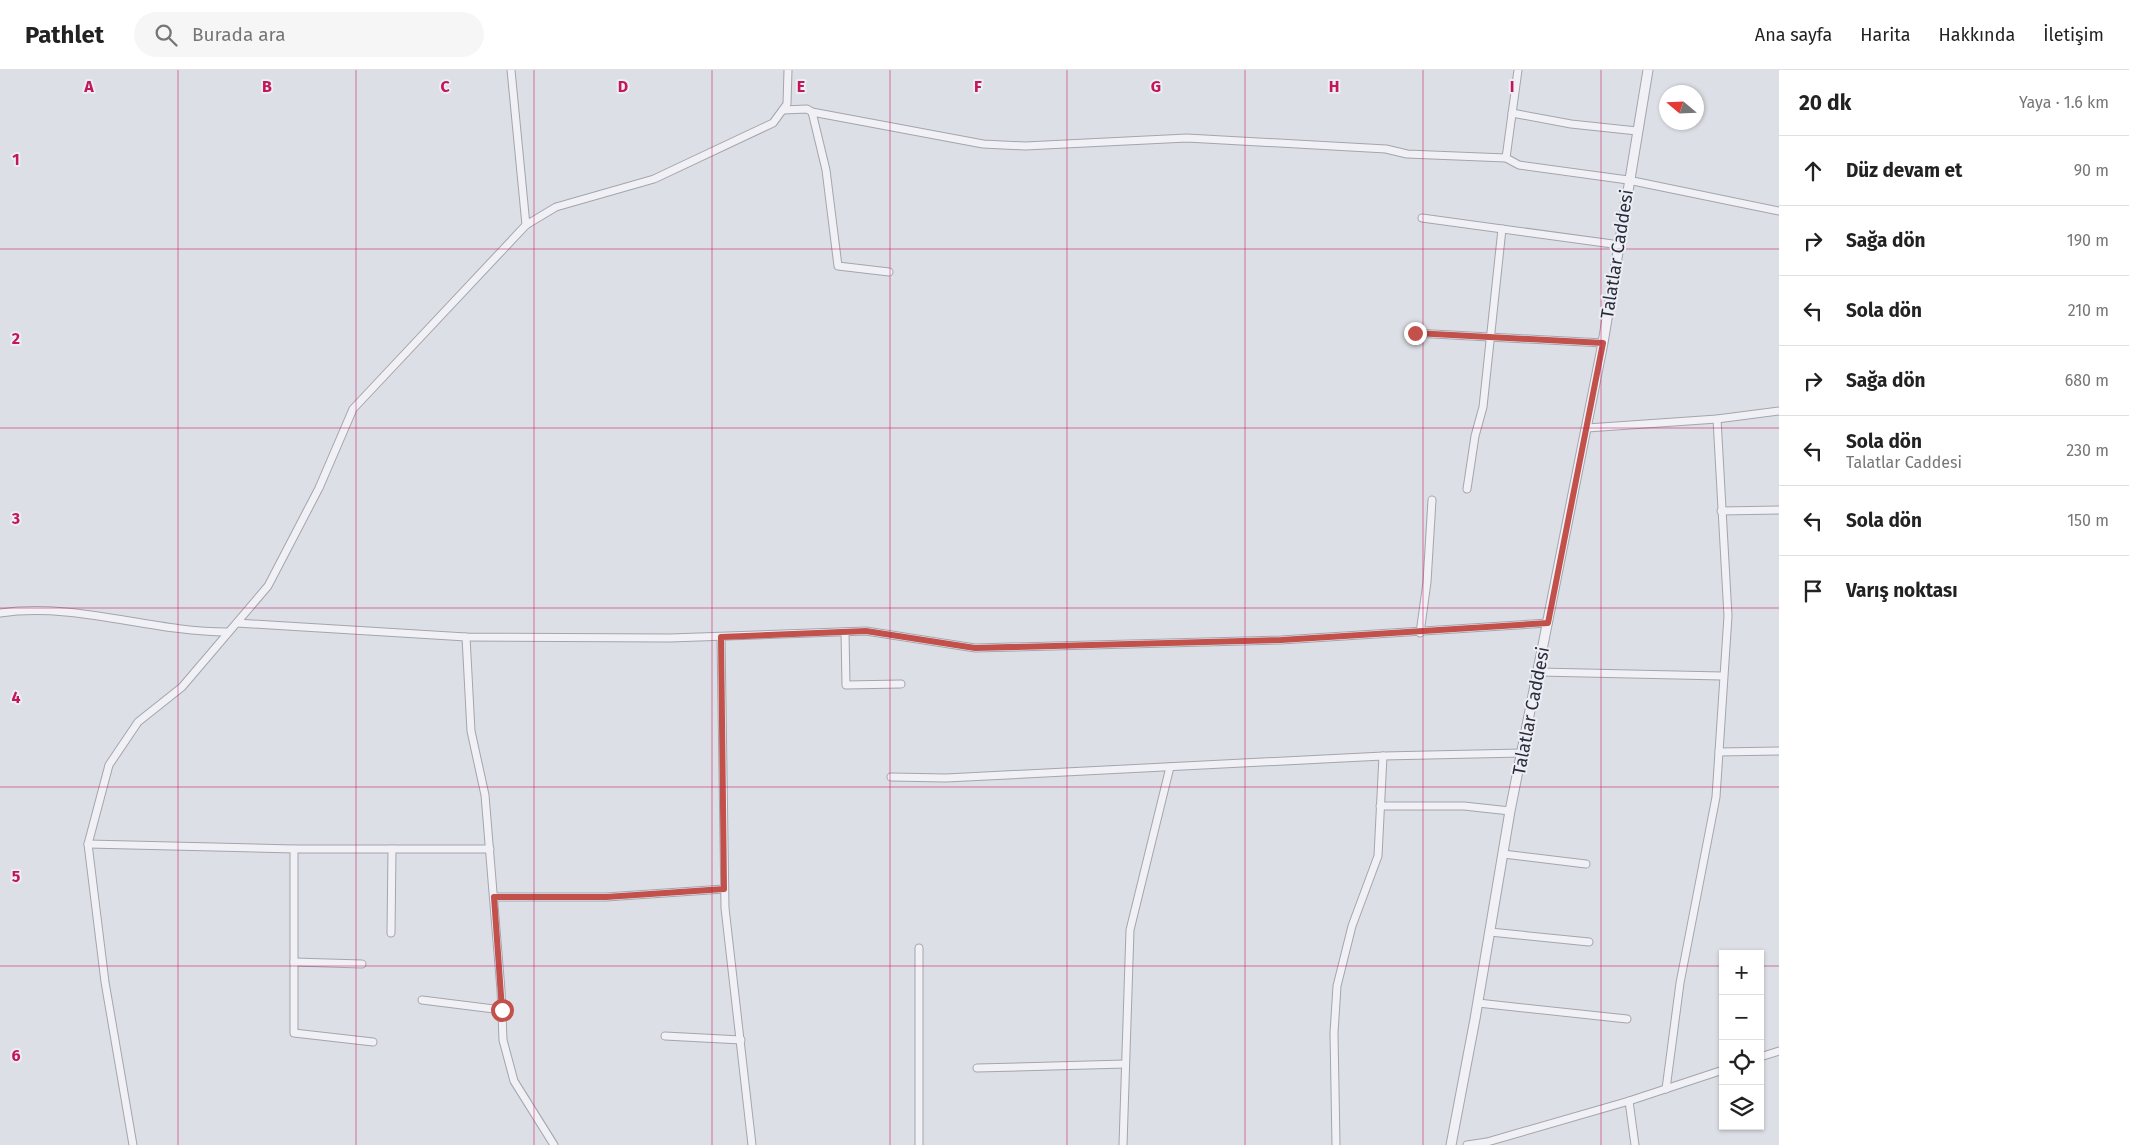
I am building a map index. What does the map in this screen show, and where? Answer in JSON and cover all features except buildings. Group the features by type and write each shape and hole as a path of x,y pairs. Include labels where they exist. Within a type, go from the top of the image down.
{"street":[{"path":"511,70 526,225"},
{"path":"133,1145 105,982 88,844 108,765 138,722 182,688 227,632 268,586 319,488 353,409 526,225 556,207 654,179 773,123 787,104 788,70"},
{"path":"1506,158 1518,70"},
{"name":"Talatlar Caddesi","path":"1451,1145 1478,1003 1510,811 1603,343 1620,245 1628,180 1648,70"},
{"path":"783,110 807,109 812,112 983,144 1025,146 1188,138 1386,149 1407,154 1506,158 1519,165 1628,180 1779,211"},
{"path":"812,112 826,170 838,266 889,272"},
{"path":"1512,114 1571,124 1637,131"},
{"path":"1422,218 1620,245"},
{"path":"1467,490 1475,436 1483,407 1492,337 1502,229"},
{"path":"1415,333 1603,343"},
{"path":"1587,428 1717,418 1779,411"},
{"path":"1666,1089 1680,983 1716,797 1722,676 1728,616 1717,418"},
{"path":"1420,633 1427,582 1432,500"},
{"path":"1721,511 1779,510"},
{"path":"0,613 18,610 86,614 157,628 227,632"},
{"path":"237,623 466,637 721,637 866,631 975,648 1271,640 1420,633 1548,623"},
{"path":"845,632 846,685 901,684"},
{"path":"466,637 471,731 485,795 490,849 503,1040 514,1081 554,1145"},
{"path":"721,637 724,889 752,1145"},
{"path":"1539,672 1722,676"},
{"path":"1719,752 1779,751"},
{"path":"891,777 946,778 1383,756 1522,753"},
{"path":"1336,1145 1334,1033 1338,986 1352,926 1378,856 1383,756"},
{"path":"1123,1145 1130,930 1170,767"},
{"path":"1380,806 1464,806 1510,811"},
{"path":"88,844 294,849 490,849"},
{"path":"294,849 294,1034 373,1042"},
{"path":"391,933 392,849"},
{"path":"1503,854 1586,864"},
{"path":"494,897 606,897 724,889"},
{"path":"1490,932 1589,942"},
{"path":"919,948 919,1145"},
{"path":"294,962 362,964"},
{"path":"422,1000 502,1010"},
{"path":"1478,1003 1627,1019"},
{"path":"665,1036 741,1040"},
{"path":"1764,1056 1779,1051"},
{"path":"977,1068 1125,1064"},
{"path":"1467,1145 1487,1142 1629,1101 1719,1071"},
{"path":"1629,1101 1635,1145"}],"route":[{"path":"502,1010 494,897 606,897 724,889 721,637 866,631 975,648 1281,640 1420,633 1548,623 1603,343 1415,333"}]}
